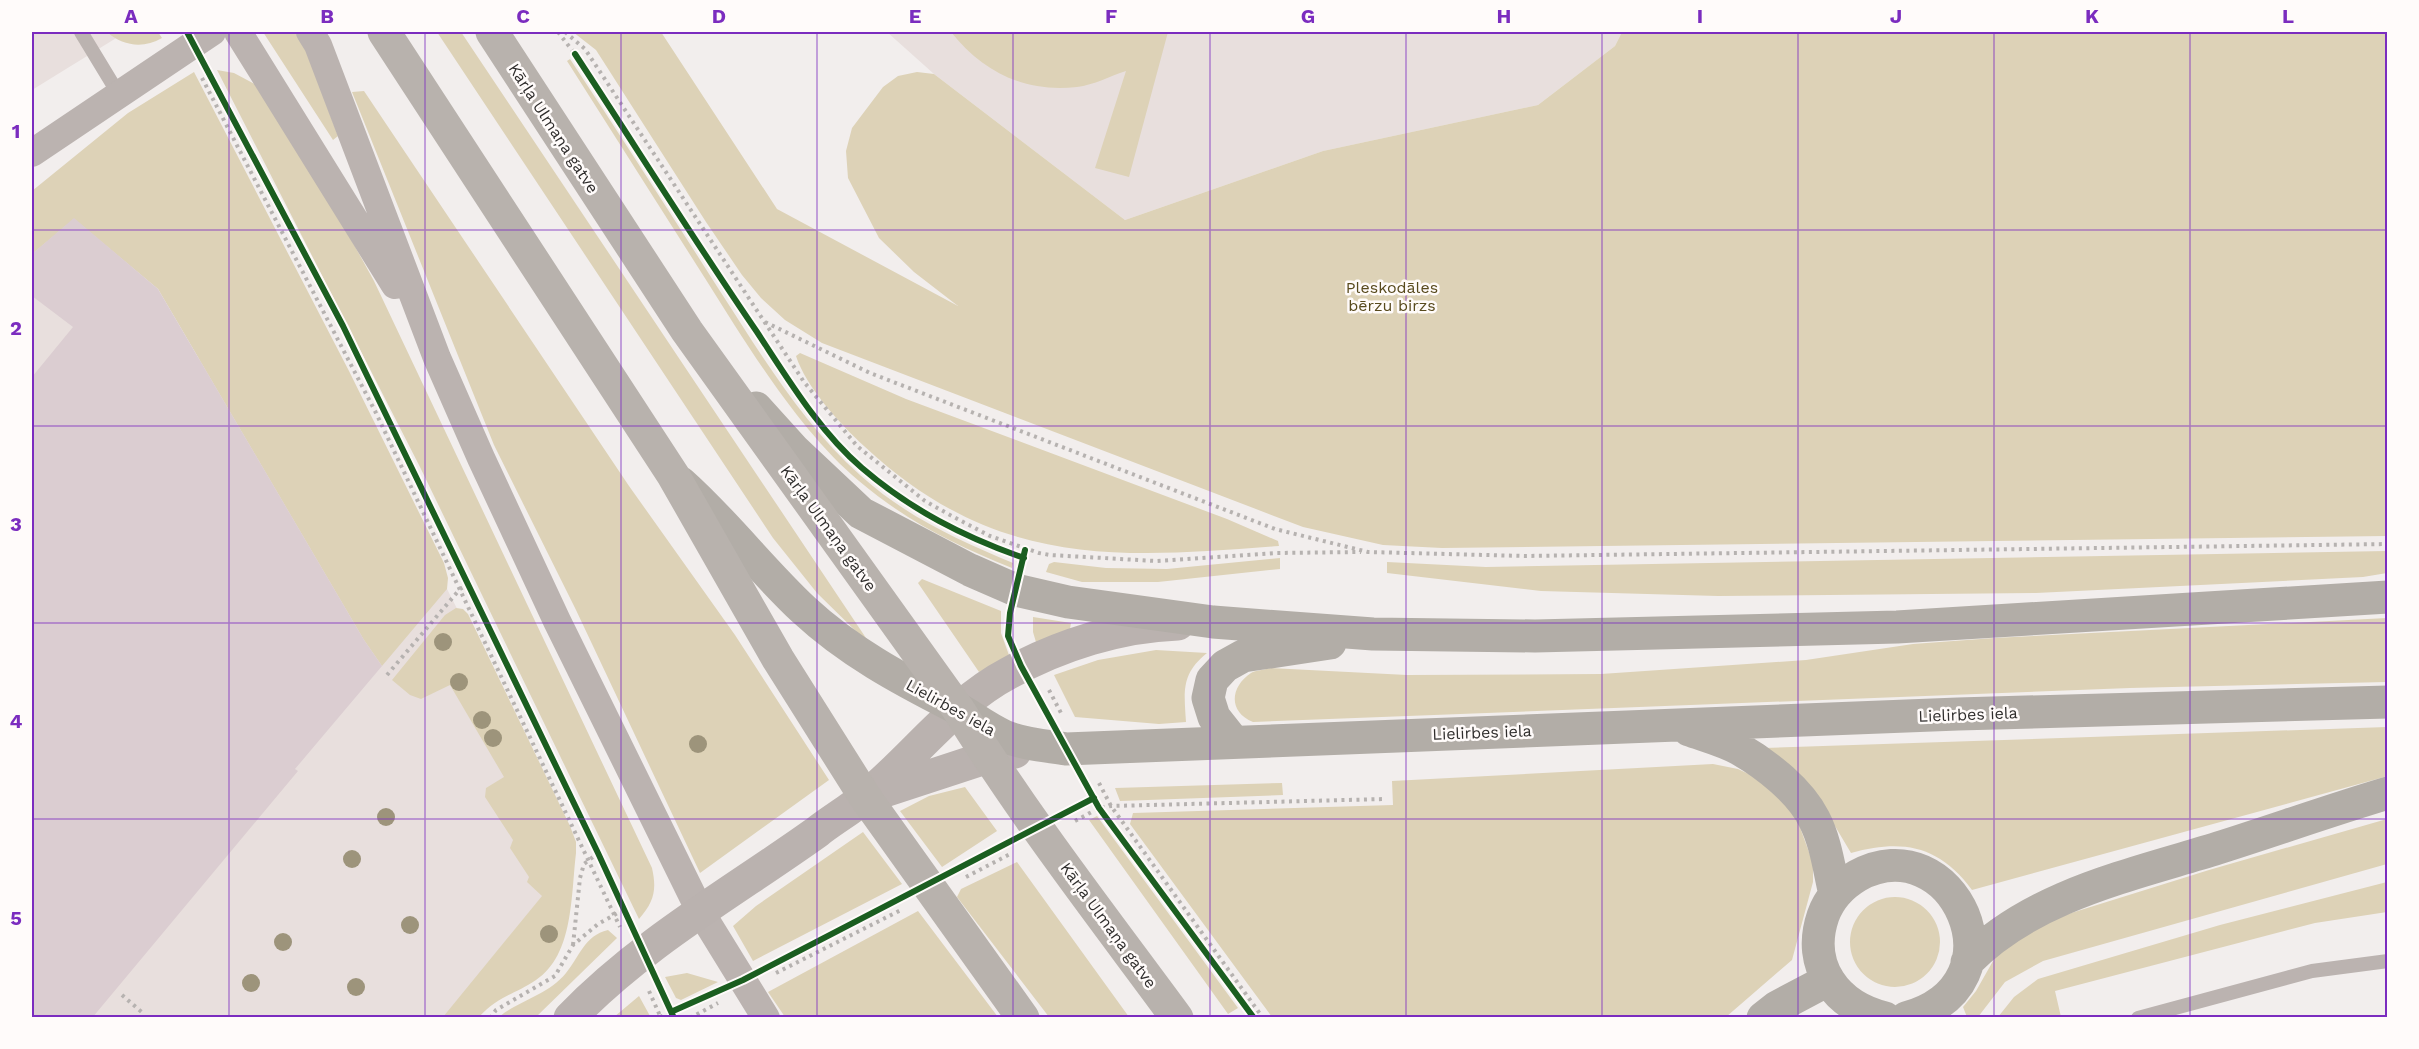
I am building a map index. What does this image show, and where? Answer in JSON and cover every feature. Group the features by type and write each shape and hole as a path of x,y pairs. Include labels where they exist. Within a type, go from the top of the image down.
{"highway":[{"path":"384,32 673,476 778,659 865,797 1023,1017"},
{"name":"Kārļa Ulmaņa gatve","path":"492,32 687,331 958,709 988,757 1044,837 1177,1017"}],"main road":[{"path":"687,331 794,450 861,513 918,545 1023,591 1068,602 1213,622 1373,634 1535,636 1897,627 2388,597"},
{"name":"Lielirbes iela","path":"673,476 713,512 768,575 837,638 893,676 958,709 1005,737 1046,746 1081,749 1677,724 2388,702"},
{"path":"1233,741 1214,717 1208,698 1212,680 1225,666 1243,656 1287,651 1373,634"},
{"path":"1677,724 1740,750 1771,771 1795,793 1814,818 1824,847 1835,894"},
{"path":"1967,962 1981,948 2012,925 2077,892 2388,793"},
{"path":"1885,1017 1869,1014 1853,1006 1839,994 1828,980 1821,963 1818,945 1819,927 1825,909 1835,894 1865,871 1893,867 1922,872 1939,881 1953,894 1963,911 1970,945 1961,978 1939,1011 1906,1017"},
{"path":"1763,1017 1776,1007 1828,980"}],"street":[{"path":"32,153 118,93 212,32"},
{"path":"238,32 368,239 437,358"},
{"path":"310,32 318,45 437,358 557,621 700,911 766,1017"},
{"path":"570,1017 645,951 865,797 958,709 987,686 1033,661 1072,645 1149,625 1213,622"},
{"path":"865,797 988,757 1046,746"}],"lane":[{"path":"81,32 118,93"},
{"path":"2138,1017 2312,971 2388,962"}],"path":[{"path":"558,32 582,63"},
{"path":"565,32 585,49 804,382 857,446 925,501 990,536 1039,553 1156,561 1277,553 1368,552 1525,556 2388,544"},
{"path":"186,49 370,403 621,929"},
{"path":"765,322 870,373 1275,529 1368,552"},
{"path":"1023,591 1026,549"},
{"path":"1023,591 1039,553"},
{"path":"463,574 474,595"},
{"path":"387,675 460,589 468,585"},
{"path":"1033,661 1111,806 1252,1014"},
{"path":"1094,798 1106,817"},
{"path":"1100,808 1383,799"},
{"path":"593,842 603,862"},
{"path":"573,945 580,878 584,864 598,853"},
{"path":"620,899 645,951"},
{"path":"490,1017 496,1010 555,976 573,945 598,924 625,909"},
{"path":"1216,967 1252,1014 1263,1017"},
{"path":"122,994 144,1014"},
{"path":"668,1000 674,1014"},
{"path":"659,1017 674,1014 683,1007"}],"shaded area":[{"path":"32,32 126,32 32,90"},
{"path":"887,32 1622,32 1615,46 1538,105 1323,151 1125,220 934,74"},
{"path":"32,204 447,589 576,842 576,853 474,1017 32,1018"}],"green space":[{"path":"107,32 158,32 162,38 140,45 126,43"},
{"path":"263,32 297,32 305,47 338,136 333,140"},
{"path":"437,32 461,32 872,647 817,593 773,538"},
{"name":"Pleskodāles bērzu birzs","path":"573,32 661,32 777,209 958,306 914,272 879,238 848,178 846,151 852,128 883,87 898,76 917,72 934,74 1125,220 1323,151 1538,105 1615,46 1622,32 2387,32 2387,536 1442,548 1383,545 1303,527 822,343 785,320 761,298 742,275 596,50"},
{"path":"951,32 1168,32 1129,177 1095,168 1126,71 1083,86 1040,87 1006,77 991,69 963,46"},
{"path":"570,59 766,362 819,433 860,475 895,503 952,536 1013,563 1012,568 951,541 913,520 859,481 816,439 777,388 741,334 567,61"},
{"path":"217,70 234,73 262,88 308,161 374,281 652,868 653,895 639,919 420,467"},
{"path":"194,72 349,371 444,563 448,578 447,589 382,666 364,640 158,289 74,219 32,254 32,191 128,113"},
{"path":"364,91 629,486 735,635 829,780 700,873 576,610 494,445 352,92"},
{"path":"800,353 906,399 1227,519 1278,541 1279,546 1163,553 1109,552 1058,546 1009,534 960,514 912,486 864,446 835,416 807,380 796,356"},
{"path":"2387,551 2387,573 2363,577 2036,593 1718,596 1541,591 1387,573 1387,562 1486,567"},
{"path":"1280,558 1280,569 1158,582 1082,582 1046,572 1049,564 1054,562 1106,568 1167,569"},
{"path":"922,579 1001,611 1001,633 1010,658 979,672 918,583"},
{"path":"456,608 463,609 468,614 576,842 571,905 564,940 558,955 536,980 500,1000 479,1017 443,1017 542,896 527,882 529,877 510,848 513,840 485,797 486,788 504,777 450,685 421,699 410,695 392,680 445,615"},
{"path":"1033,617 1071,623 1069,635 1038,649 1033,632"},
{"path":"2387,618 2387,682 2130,688 1253,722 1239,712 1235,699 1239,685 1244,679 1253,672 1270,668 1407,675 1601,674 1806,660 1913,644 1994,638"},
{"path":"1156,650 1207,653 1192,668 1188,676 1185,692 1186,722 1159,724 1075,717 1054,675 1098,660"},
{"path":"2387,727 2388,776 1972,890 1946,863 1918,849 1887,847 1851,853 1829,816 1764,748"},
{"path":"1713,764 1738,769 1755,777 1786,805 1798,822 1813,863 1813,882 1792,960 1726,1017 1272,1017 1130,824 1133,813 1393,805 1392,781"},
{"path":"1282,783 1283,795 1120,801 1115,788"},
{"path":"965,787 997,831 942,867 900,811 929,796"},
{"path":"1097,816 1238,1008 1228,1014 1089,820"},
{"path":"2387,819 2387,864 2043,961 2005,982 1978,1017 1967,1017 1963,1007 1976,991 2001,947 2036,924 2209,870"},
{"path":"863,832 902,884 753,961 733,926 756,906"},
{"path":"1017,862 1129,1017 1049,1017 957,897 961,889"},
{"path":"2387,882 2387,912 2315,923 2055,991 2061,1017 1998,1017 2014,997 2038,979 2220,925"},
{"path":"1895,897 1912,900 1927,910 1937,925 1940,942 1937,959 1927,974 1912,984 1895,987 1878,984 1863,974 1853,959 1850,942 1853,925 1863,910 1878,900"},
{"path":"918,911 998,1017 785,1017 768,992"},
{"path":"608,930 617,938 536,1017 499,1017 559,981 583,947 593,937"},
{"path":"687,973 718,982 681,1000 676,998 665,977"},
{"path":"639,996 650,1016 614,1017"}],"building":[{"path":"74,218 158,289 364,640 382,666 295,769 298,771 92,1018 32,1018 32,377 73,327 32,296 32,254"}],"cycle path":[{"path":"187,32 343,326 598,853 674,1018"},
{"path":"575,54 793,386 832,438 862,468 919,509 980,541 1024,558"},
{"path":"1025,550 1010,613 1008,636 1021,666 1099,808 1254,1018"},
{"path":"673,1011 743,980 1094,798"}]}
